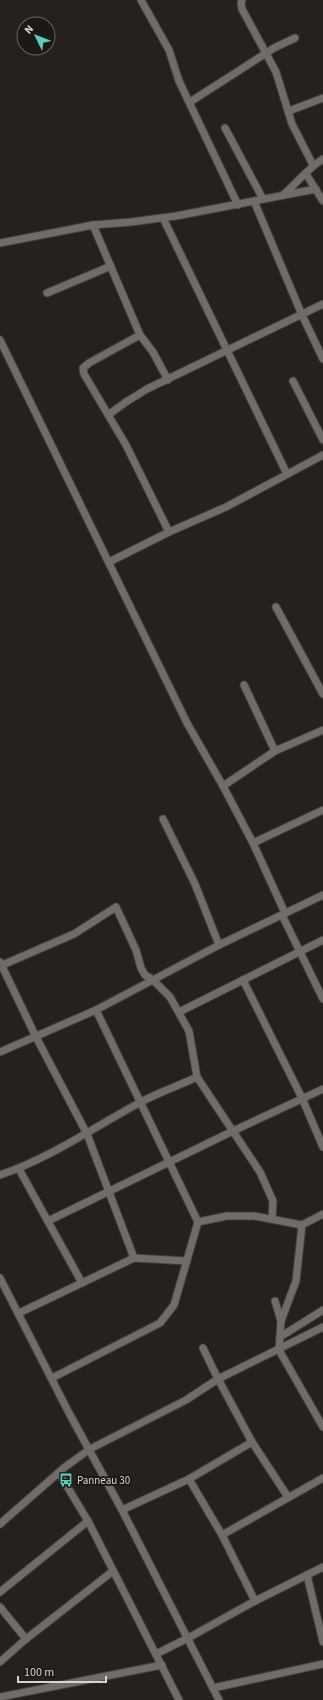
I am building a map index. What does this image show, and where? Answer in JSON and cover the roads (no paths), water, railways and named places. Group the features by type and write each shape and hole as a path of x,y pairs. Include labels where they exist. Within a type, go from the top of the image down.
{"street":[{"path":"141,0 169,50 179,81 238,205"},
{"path":"242,0 242,9 276,72 292,124 313,165"},
{"path":"190,102 267,53 295,38"},
{"path":"289,111 323,98"},
{"path":"225,128 263,199"},
{"path":"283,195 306,174 313,165 323,159"},
{"path":"306,174 323,201"},
{"path":"0,244 94,225 163,218 316,189"},
{"path":"254,201 302,315 323,359"},
{"path":"163,218 287,474"},
{"path":"94,225 140,335 153,352 168,380"},
{"path":"47,294 111,266"},
{"path":"108,415 131,399 323,304"},
{"path":"140,335 89,363 83,368 84,374 126,445 169,532"},
{"path":"0,340 187,723 253,843 300,951 323,999"},
{"path":"293,380 323,440"},
{"path":"109,562 169,532 226,507 323,455"},
{"path":"276,607 323,694"},
{"path":"244,685 275,751"},
{"path":"223,786 275,751 323,730"},
{"path":"253,843 323,810"},
{"path":"162,819 195,884 219,945"},
{"path":"0,1052 96,1010 152,979 219,945 323,895"},
{"path":"134,1258 87,1134 36,1037 1,965 74,934 116,907 136,950 141,968 145,975 152,979 170,997 189,1031 197,1077 260,1172 273,1201 272,1219"},
{"path":"179,1012 323,940"},
{"path":"243,980 302,1098 323,1147"},
{"path":"52,1378 160,1324 174,1305 198,1222 96,1010"},
{"path":"0,1175 19,1169 87,1134 141,1102 197,1077"},
{"path":"48,1222 233,1131 323,1089"},
{"path":"19,1169 82,1283"},
{"path":"198,1222 227,1216 254,1216 302,1225 323,1214"},
{"path":"302,1225 296,1281 281,1321 279,1350 323,1427"},
{"path":"19,1313 134,1258 187,1260"},
{"path":"0,1278 122,1510 219,1700"},
{"path":"275,1301 281,1321"},
{"path":"280,1337 323,1310"},
{"path":"0,1524 59,1473 90,1449 186,1400 218,1380 323,1327"},
{"path":"203,1348 218,1380 252,1442 288,1497"},
{"path":"122,1510 189,1479 252,1442"},
{"path":"59,1473 88,1520 179,1700"},
{"path":"222,1535 323,1478"},
{"path":"189,1479 222,1535 255,1601"},
{"path":"0,1592 88,1520"},
{"path":"156,1654 255,1601 323,1567"},
{"path":"0,1662 26,1639 113,1571"},
{"path":"307,1575 323,1642"},
{"path":"0,1607 26,1639"},
{"path":"213,1688 323,1664"},
{"path":"0,1697 162,1665"}],"place":[{"name":"Panneau 30","path":"66,1480"}]}
